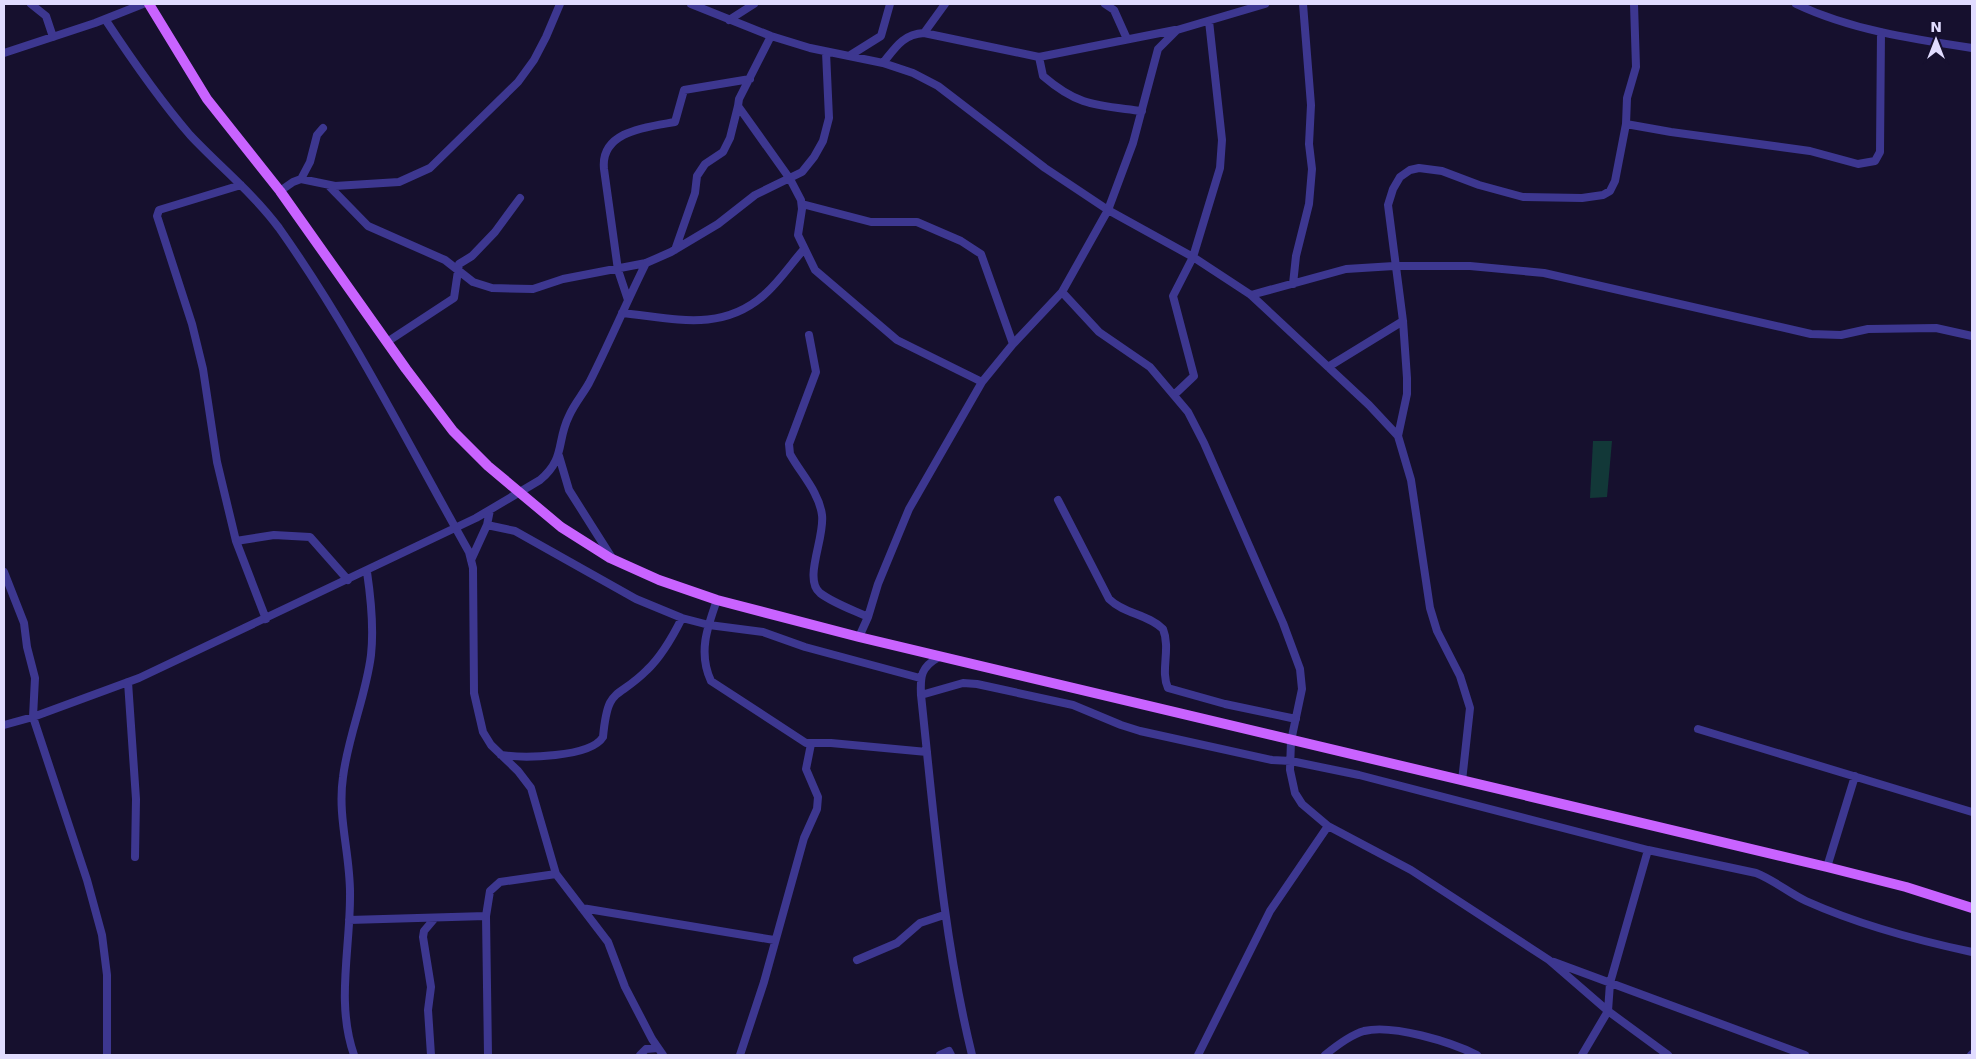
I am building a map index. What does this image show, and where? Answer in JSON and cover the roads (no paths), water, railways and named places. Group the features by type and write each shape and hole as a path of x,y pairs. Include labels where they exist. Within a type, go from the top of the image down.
{"main road":[{"path":"149,4 207,99 280,192 453,431 518,492 561,527 613,560 659,580 718,600 859,637 1827,867 1906,887 1972,908"}],"street":[{"path":"31,4 46,16 53,37"},
{"path":"4,53 105,19 143,4"},
{"path":"280,192 293,182 301,180 328,185 399,182 413,178 430,168 518,82 534,60 560,4"},
{"path":"692,4 771,36 826,52 882,63 913,73 938,86 1045,168 1108,210 1193,257 1251,295 1398,436"},
{"path":"728,20 754,4"},
{"path":"848,56 881,36 890,4"},
{"path":"924,33 945,4"},
{"path":"1105,4 1114,10 1127,39"},
{"path":"882,63 904,37 913,33 924,33 1039,57 1177,30 1265,4"},
{"path":"1293,284 1296,256 1310,204 1312,169 1309,144 1311,105 1303,4"},
{"path":"1462,781 1470,708 1469,700 1460,676 1437,631 1430,608 1411,480 1398,436 1407,394 1403,321 1394,266 1388,205 1393,189 1400,177 1410,170 1419,168 1435,169 1479,185 1523,197 1582,198 1603,196 1610,191 1615,181 1626,124 1627,98 1636,66 1634,4"},
{"path":"1796,4 1835,19 1881,32 1972,48"},
{"path":"105,19 160,100 192,136 241,185 278,228 346,331 404,431 415,457 455,528 474,568 475,703 483,732 491,745 518,771 532,788 556,874 608,942 625,988 663,1055"},
{"path":"1174,395 1194,376 1188,345 1173,300 1175,290 1193,257 1220,168 1222,154 1209,21"},
{"path":"859,637 868,617 878,584 910,509 982,382 1013,344 1062,292 1108,210 1133,143 1155,56 1164,41 1177,30"},
{"path":"1626,124 1670,132 1810,151 1858,164 1875,161 1880,152 1881,32"},
{"path":"675,250 693,202 697,176 705,164 723,152 730,138 739,99 771,36"},
{"path":"328,185 368,226 445,260 473,282 481,285 518,290 533,289 563,279 618,270 646,263 675,250 718,224 755,195 802,172 814,157 823,141 829,118 826,52"},
{"path":"1039,57 1042,76 1074,100 1087,104 1142,111"},
{"path":"628,300 618,270 603,159 609,146 631,130 675,122 684,90 750,79"},
{"path":"738,106 790,179 802,204 797,230 815,270 897,340 982,382"},
{"path":"301,180 310,162 317,135 322,128"},
{"path":"241,185 157,212 192,324 203,369 216,462 236,541 266,619"},
{"path":"387,342 454,298 458,264 472,256 495,232 520,198"},
{"path":"802,204 872,222 917,222 971,246 980,254 1013,344"},
{"path":"622,313 704,321 720,319 733,314 764,295 804,248"},
{"path":"4,725 33,717 128,682 266,619 367,572 490,510 547,474 559,456 564,425 588,385 646,263"},
{"path":"1251,295 1346,270 1394,266 1470,266 1544,273 1811,334 1841,335 1868,329 1936,328 1972,336"},
{"path":"1062,292 1099,332 1150,367 1188,412 1200,435 1283,623 1300,669 1302,681 1291,741 1290,770 1295,793 1302,804 1328,826 1411,870 1549,960 1608,1011 1668,1055"},
{"path":"1328,367 1403,321"},
{"path":"809,335 816,372 789,444 790,454 815,494 822,518 821,543 813,570 812,582 819,593 868,617"},
{"path":"559,456 569,490 613,560"},
{"path":"1058,500 1108,599 1117,607 1163,628 1168,656 1165,683 1168,688 1225,704 1296,719"},
{"path":"471,560 487,525 490,510"},
{"path":"487,525 515,531 636,599 682,618 709,625 763,632 806,647 920,678"},
{"path":"236,541 274,535 310,536 348,580"},
{"path":"4,572 24,623 27,647 35,678 33,717 81,862 102,935 107,975 107,1055"},
{"path":"354,1055 345,1006 349,920 349,866 341,820 341,793 345,766 371,655 371,614 367,572"},
{"path":"718,600 704,642 706,669 711,681 800,740 811,744 831,743 927,752"},
{"path":"501,755 526,757 552,756 600,742 603,737 609,702 614,695 646,671 655,661 682,618"},
{"path":"939,657 926,667 920,678 921,695 944,915 958,997 972,1055"},
{"path":"128,682 136,799 134,857"},
{"path":"921,695 963,683 977,684 1073,705 1140,731 1272,760 1291,760 1378,779 1648,850 1756,874 1768,878 1807,901 1848,917 1972,952"},
{"path":"1698,729 1972,812"},
{"path":"740,1055 804,838 812,825 817,809 818,797 806,769 811,744"},
{"path":"1827,867 1855,776"},
{"path":"1198,1055 1270,912 1328,826"},
{"path":"1582,1055 1608,1011 1610,983 1648,850"},
{"path":"488,1055 486,916 490,890 500,882 556,874"},
{"path":"582,908 774,940"},
{"path":"857,960 897,943 920,923 944,915"},
{"path":"349,920 486,916"},
{"path":"431,1055 428,1010 431,986 423,937 424,930 435,918"},
{"path":"1549,960 1806,1055"},
{"path":"1325,1055 1350,1037 1364,1031 1380,1029 1450,1044 1477,1055"},
{"path":"640,1055 646,1049 658,1048"},
{"path":"940,1055 949,1051 951,1055"}]}
